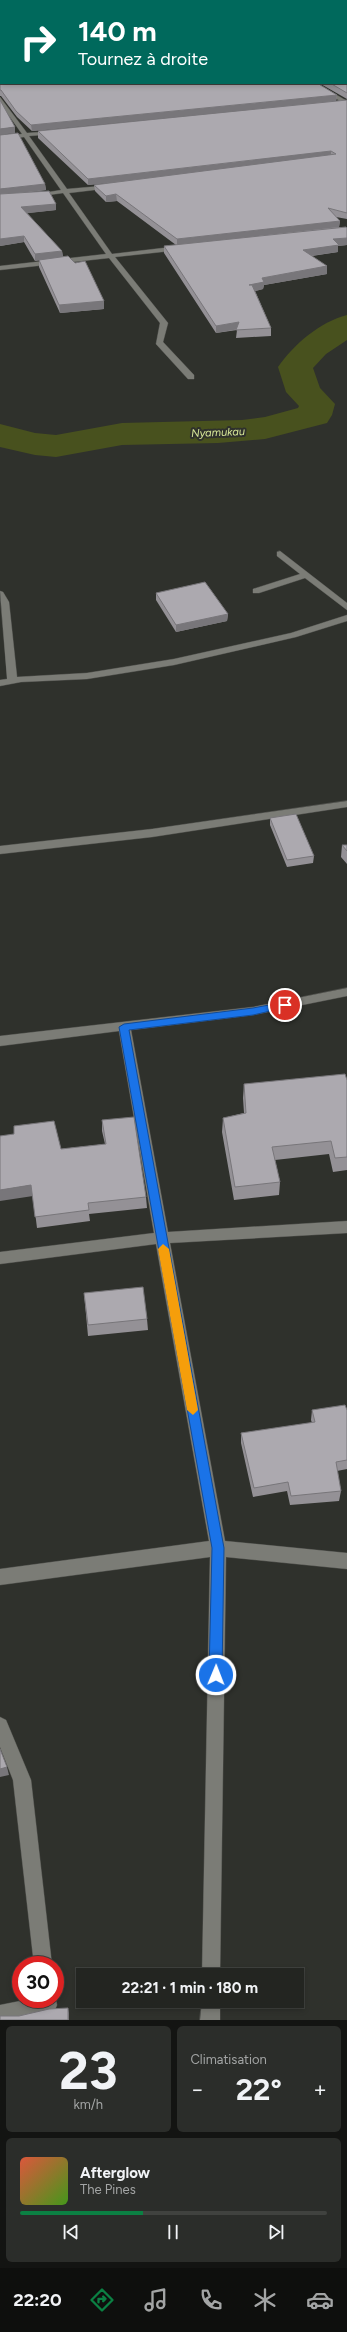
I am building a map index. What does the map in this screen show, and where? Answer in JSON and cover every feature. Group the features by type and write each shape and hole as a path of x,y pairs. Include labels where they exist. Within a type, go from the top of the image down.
{"street":[{"path":"314,84 347,103"},
{"path":"0,99 110,255 164,323 159,342 191,377"},
{"path":"330,104 347,103"},
{"path":"0,138 63,131"},
{"path":"28,195 119,185"},
{"path":"0,268 189,247"},
{"path":"280,554 347,607"},
{"path":"256,591 307,575"},
{"path":"0,594 4,602 12,680"},
{"path":"0,683 12,680 67,678 133,670 319,629 347,618"},
{"path":"0,850 152,833 347,804"},
{"path":"0,1041 253,1011 347,992"},
{"path":"124,1027 218,1548 211,1968"},
{"path":"0,1258 162,1238 347,1227"},
{"path":"0,1577 218,1548 347,1561"},
{"path":"0,1726 22,1780 42,1956"},
{"path":"0,2015 33,2008"},
{"path":"210,2008 210,2020"}],"building":[{"path":"0,84 319,84 337,95 31,125 16,111 0,90"},
{"path":"332,84 347,84 347,93"},
{"path":"0,100 15,127 0,129"},
{"path":"347,100 347,213 328,208 340,221 177,239 116,194 106,196 94,185 336,154 331,151 88,179 38,131"},
{"path":"18,133 45,184 0,189 0,135"},
{"path":"49,191 56,204 21,207 62,251 35,254 24,236 0,239 0,194"},
{"path":"346,227 347,238 333,239 339,245 303,250 327,266 262,278 264,282 249,285 252,285 271,328 236,330 239,322 216,326 164,246"},
{"path":"68,256 75,263 85,261 104,301 59,305 39,260"},
{"path":"205,582 228,614 176,625 156,593"},
{"path":"296,814 314,856 287,860 270,818"},
{"path":"342,845 347,845 347,851"},
{"path":"345,1074 347,1080 347,1157 335,1158 331,1141 272,1147 280,1182 235,1187 223,1118 246,1113 244,1084"},
{"path":"134,1117 146,1197 88,1203 89,1210 35,1217 31,1185 0,1190 0,1136 14,1134 14,1126 54,1121 61,1149 106,1144 102,1120"},
{"path":"143,1287 147,1319 88,1325 84,1293"},
{"path":"345,1405 347,1410 347,1460 336,1462 341,1491 291,1496 288,1482 254,1488 241,1433 315,1422 312,1410"},
{"path":"0,1749 7,1767 0,1769"},
{"path":"68,2008 68,2020 0,2020 0,2016 19,2016 49,2009"}],"waterway":[{"name":"Nyamukau","path":"0,435 35,444 56,446 122,434 242,431 289,423 314,415 317,404 304,392 295,367 314,347 347,325"}],"slow traffic":[{"path":"163,1249 193,1410"}],"route":[{"path":"216,1675 218,1548 124,1027 253,1011 285,1005"}]}
